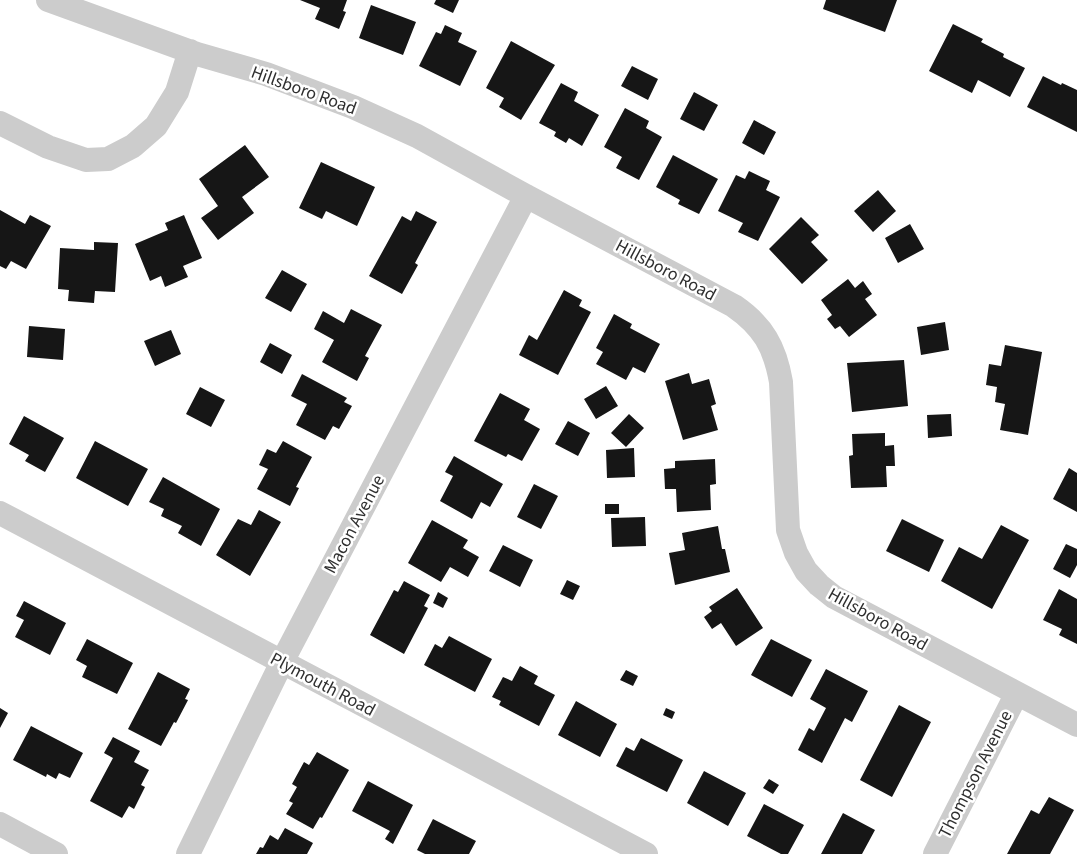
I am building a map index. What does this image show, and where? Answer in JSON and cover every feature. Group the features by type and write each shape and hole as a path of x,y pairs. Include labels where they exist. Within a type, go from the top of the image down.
{"street":[{"name":"Hillsboro Road","path":"48,0 190,51 266,74 353,107 417,136 725,301 744,313 767,337 778,365 781,382 788,530 796,553 806,571 834,597 1077,725"},
{"path":"0,123 48,147 86,160 108,159 133,146 156,126 177,92 190,51"},
{"name":"Macon Avenue","path":"188,854 282,662 526,196"},
{"name":"Plymouth Road","path":"0,513 646,854"},
{"name":"Thompson Avenue","path":"935,854 1016,694"},
{"path":"0,824 56,854"}],"building":[{"path":"300,0 347,0 343,11 346,12 339,29 315,19 320,8"},
{"path":"436,0 459,0 453,13 434,4"},
{"path":"826,0 897,0 885,32 823,9"},
{"path":"371,5 416,22 403,55 359,38"},
{"path":"953,24 983,39 981,42 1004,54 1003,57 1025,68 1010,97 978,80 972,93 929,71"},
{"path":"445,25 462,33 458,42 477,51 460,86 419,66 436,32 441,34"},
{"path":"511,41 555,65 521,120 499,107 504,98 486,88"},
{"path":"632,66 658,79 648,100 621,86"},
{"path":"1043,76 1077,90 1077,132 1027,107"},
{"path":"561,83 578,92 574,101 599,115 582,146 569,138 566,143 554,136 556,132 539,123"},
{"path":"694,92 718,105 704,131 680,119"},
{"path":"625,108 649,121 646,128 662,137 639,180 616,168 622,157 604,147"},
{"path":"754,120 776,132 764,155 742,143"},
{"path":"245,145 269,177 242,197 254,213 218,240 201,218 218,206 199,179"},
{"path":"673,155 718,179 699,214 678,204 680,200 656,187"},
{"path":"321,162 375,187 357,226 326,211 322,219 299,208"},
{"path":"749,171 770,181 766,190 780,197 758,241 738,232 743,223 718,211 736,175 745,179"},
{"path":"878,190 896,211 873,232 854,211"},
{"path":"0,210 25,224 30,215 51,226 26,269 11,261 6,269 0,266"},
{"path":"416,211 437,222 415,263 418,265 402,294 369,276 402,216 411,221"},
{"path":"184,215 202,258 183,266 188,277 165,287 161,276 150,281 135,244 168,230 165,223"},
{"path":"801,217 819,235 811,242 828,260 802,284 769,249"},
{"path":"910,224 924,249 898,263 885,238"},
{"path":"94,242 118,243 115,292 95,291 94,303 68,301 69,290 58,289 60,248 94,250"},
{"path":"282,270 307,284 291,312 265,298"},
{"path":"848,279 855,288 863,281 872,294 865,299 877,315 849,337 840,326 835,329 827,319 832,315 821,300"},
{"path":"564,290 582,300 579,306 591,312 558,375 519,355 529,335 537,340"},
{"path":"351,309 382,325 365,356 369,358 357,381 322,362 334,340 314,329 323,311 344,323"},
{"path":"614,314 632,324 630,328 660,344 645,373 633,367 626,380 596,364 603,352 596,348"},
{"path":"945,322 949,350 921,355 917,327"},
{"path":"29,326 65,329 63,360 27,357"},
{"path":"171,330 181,354 155,366 144,341"},
{"path":"270,343 292,355 282,374 260,362"},
{"path":"1005,345 1042,352 1028,435 1000,430 1005,404 995,402 997,387 986,385 989,364 1001,366"},
{"path":"904,360 908,406 852,412 847,363"},
{"path":"689,373 692,384 709,379 716,404 711,406 718,430 683,440 665,381"},
{"path":"302,374 347,398 344,402 352,406 339,429 333,426 325,440 296,425 307,404 291,396"},
{"path":"606,386 618,406 596,419 584,399"},
{"path":"200,387 225,400 211,427 186,414"},
{"path":"500,393 530,409 524,420 540,429 522,461 508,454 506,457 474,441"},
{"path":"629,414 644,428 626,447 611,433"},
{"path":"951,414 952,436 928,438 927,415"},
{"path":"24,416 64,438 45,472 25,461 29,455 9,444"},
{"path":"568,421 590,433 578,456 555,444"},
{"path":"885,433 885,446 894,445 895,466 886,466 887,487 851,488 849,456 853,455 852,434"},
{"path":"95,441 148,469 128,506 76,478"},
{"path":"283,441 312,457 296,487 299,488 290,506 257,489 268,469 259,465 267,449 276,453"},
{"path":"634,448 635,477 607,478 606,450"},
{"path":"454,456 503,484 490,507 481,502 472,519 440,501 453,476 445,472"},
{"path":"715,459 716,484 710,485 711,510 677,512 676,489 665,489 664,469 675,468 675,461"},
{"path":"1069,468 1077,473 1077,512 1053,499"},
{"path":"163,477 220,509 201,546 178,533 182,526 161,516 164,509 149,502"},
{"path":"534,484 558,496 541,529 517,517"},
{"path":"605,504 619,504 619,514 605,514"},
{"path":"259,510 281,522 250,576 216,555 238,519 251,525"},
{"path":"645,517 646,546 612,547 611,518"},
{"path":"902,519 944,540 929,572 886,551"},
{"path":"432,520 468,540 463,548 479,557 468,577 450,567 441,582 408,563"},
{"path":"1001,525 1029,540 992,609 941,581 959,547 982,559"},
{"path":"718,526 722,549 725,549 730,572 675,585 669,553 685,550 682,533"},
{"path":"1066,544 1077,549 1077,565 1070,578 1053,569"},
{"path":"503,545 533,560 520,587 489,571"},
{"path":"567,580 580,586 573,600 560,594"},
{"path":"404,581 430,595 424,606 428,608 404,654 370,635 394,590 398,592"},
{"path":"737,588 763,628 736,646 721,623 712,629 704,617 712,611 709,607"},
{"path":"1059,589 1077,599 1077,644 1059,635 1062,629 1043,620"},
{"path":"438,592 448,598 443,608 433,603"},
{"path":"24,601 66,623 50,655 15,637 24,620 16,616"},
{"path":"449,636 492,659 475,692 424,665 435,644 442,648"},
{"path":"87,639 133,663 117,694 82,677 87,666 76,660"},
{"path":"771,639 812,660 792,697 751,675"},
{"path":"520,666 538,676 534,684 555,695 539,726 499,705 501,701 492,697 503,677 512,681"},
{"path":"826,669 868,691 852,722 845,718 822,763 798,750 809,728 814,731 826,708 810,699"},
{"path":"626,670 638,676 633,686 620,680"},
{"path":"158,672 190,689 185,699 188,700 187,702 161,746 128,729"},
{"path":"576,701 617,724 600,757 558,735"},
{"path":"899,705 931,722 892,797 860,780"},
{"path":"0,708 8,713 0,728"},
{"path":"666,708 675,712 672,719 663,715"},
{"path":"31,726 83,753 70,778 59,773 56,779 47,774 46,777 13,760"},
{"path":"113,737 140,751 134,762 149,770 141,785 145,787 134,809 129,806 122,818 90,801 113,758 104,753"},
{"path":"641,738 683,760 667,792 616,766 626,747 634,751"},
{"path":"317,752 349,770 322,818 320,817 313,829 286,814 293,803 289,801 297,787 292,784 304,762 309,765"},
{"path":"704,771 746,793 728,826 687,803"},
{"path":"769,779 779,785 773,794 763,788"},
{"path":"368,781 413,805 393,844 385,839 390,831 352,811"},
{"path":"1049,797 1074,810 1050,854 1007,854 1031,810 1039,814"},
{"path":"764,804 804,825 788,854 781,854 747,836"},
{"path":"843,813 875,830 862,854 821,854"},
{"path":"433,819 476,841 469,854 425,854 417,850"},
{"path":"285,828 313,843 307,854 256,854 260,847 263,848 270,835 278,840"}]}
